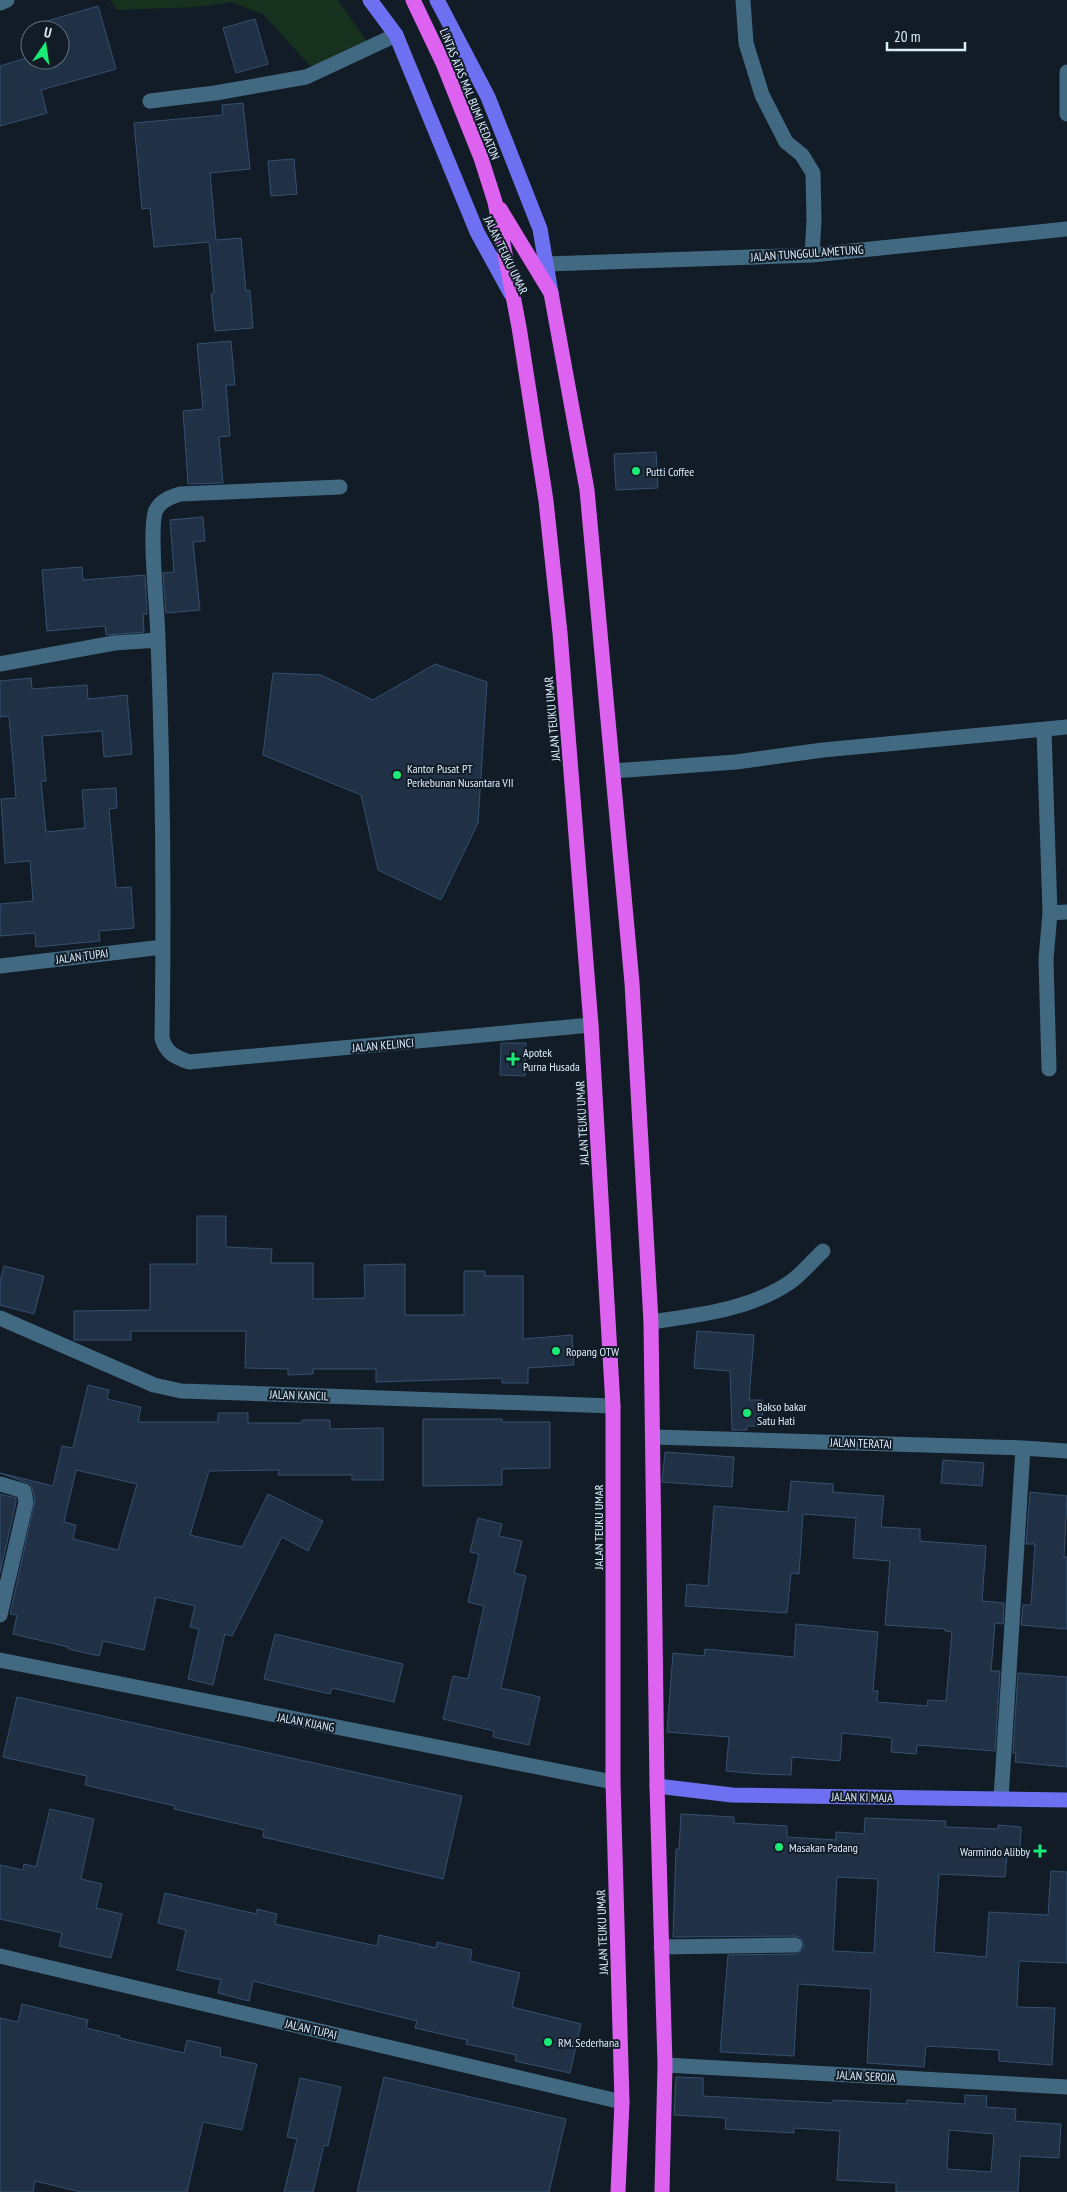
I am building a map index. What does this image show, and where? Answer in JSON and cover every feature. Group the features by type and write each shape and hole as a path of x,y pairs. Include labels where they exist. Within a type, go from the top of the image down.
{"highway":[{"name":"LINTAS ATAS MAL BUMI KEDATON","path":"413,0 443,63 481,158 495,202 513,297"},
{"name":"LINTAS ATAS MAL BUMI KEDATON","path":"495,202 551,292"},
{"path":"551,292 587,490 632,983 651,1322 654,1437 657,1786 665,2065 662,2192"},
{"name":"JALAN TEUKU UMAR","path":"513,297 547,510 560,633 591,1025 613,1406 613,1782 622,2102 618,2192"}],"main road":[{"name":"JALAN TEUKU UMAR","path":"370,0 396,36 477,232 513,297"},
{"path":"437,0 488,97 540,228 551,292"},
{"name":"JALAN KI MAJA","path":"657,1786 732,1795 1067,1800"}],"street":[{"path":"0,3 7,0"},
{"path":"744,0 746,43 762,95 786,142 802,155 813,173 814,221 812,255"},
{"path":"150,101 216,93 306,77 396,36"},
{"path":"1067,72 1067,114"},
{"name":"JALAN TUNGGUL AMETUNG","path":"546,264 812,255 1067,230"},
{"path":"163,947 158,640 153,530 156,511 165,499 180,494 340,487"},
{"path":"0,664 114,643 158,640"},
{"path":"614,771 736,762 823,750 1067,727"},
{"path":"1044,730 1050,913 1046,959 1049,1069"},
{"path":"1050,913 1067,912"},
{"name":"JALAN KELINCI","path":"163,947 162,1038 165,1048 175,1057 189,1062 591,1025"},
{"name":"JALAN TUPAI","path":"0,966 163,947"},
{"path":"651,1322 709,1314 764,1297 790,1282 822,1251"},
{"name":"JALAN KANCIL","path":"0,1318 154,1385 181,1391 613,1406"},
{"name":"JALAN TERATAI","path":"654,1437 1023,1448 1067,1451"},
{"path":"1001,1799 1023,1448"},
{"path":"0,1484 20,1489 26,1494 26,1502 0,1615"},
{"name":"JALAN KIJANG","path":"0,1660 613,1782"},
{"path":"661,1947 795,1945"},
{"name":"JALAN TUPAI","path":"0,1956 622,2102"},
{"name":"JALAN SEROJA","path":"665,2065 1067,2087"}],"green space":[{"path":"110,0 338,0 368,43 340,60 310,66 263,14 231,2 197,7 117,10"}],"building":[{"path":"98,6 116,69 41,90 47,113 0,126 0,66 20,60 20,70 70,70 70,20 50,20"},
{"path":"255,19 268,64 236,73 223,28"},
{"path":"243,103 250,169 210,173 216,240 241,238 246,291 250,290 253,328 215,331 211,294 214,293 209,242 154,247 150,208 142,209 134,123 223,115 222,105"},
{"path":"294,159 297,194 271,196 268,161"},
{"path":"231,341 235,385 226,385 230,436 219,437 223,483 188,484 183,411 203,409 197,344"},
{"name":"Putti Coffee","path":"656,452 658,488 616,490 614,454"},
{"path":"203,517 205,541 193,542 200,610 166,613 163,573 174,572 170,520"},
{"path":"82,567 83,580 145,575 147,614 143,614 144,632 106,635 105,626 47,631 42,570"},
{"name":"Kantor Pusat PT Perkebunan Nusantara VII","path":"435,664 487,682 478,823 441,900 378,870 361,795 263,755 273,673 321,675 373,700"},
{"path":"31,678 32,689 87,685 88,699 127,695 132,754 104,757 102,731 42,736 46,781 41,781 46,832 85,828 82,790 116,788 117,808 109,809 116,888 131,887 134,928 99,931 100,941 36,947 35,933 0,936 0,904 33,901 30,861 5,863 1,799 16,798 9,716 0,717 0,681"},
{"name":"Apotek Purna Husada","path":"501,1043 526,1043 525,1076 500,1075"},
{"path":"197,1216 226,1216 226,1247 272,1249 271,1263 313,1263 313,1299 365,1298 364,1265 405,1264 405,1315 464,1315 464,1271 485,1271 485,1276 523,1276 523,1339 572,1335 574,1365 528,1368 528,1383 502,1383 502,1378 376,1382 376,1369 313,1369 313,1374 288,1375 288,1369 245,1368 246,1331 131,1331 131,1340 74,1340 74,1311 150,1310 150,1264 197,1264"},
{"path":"4,1266 44,1276 34,1314 0,1305 0,1282"},
{"path":"697,1331 754,1335 749,1400 762,1400 763,1426 747,1426 747,1430 732,1430 730,1371 694,1368"},
{"path":"88,1385 109,1390 107,1399 141,1407 138,1422 218,1422 218,1413 248,1413 248,1423 302,1423 302,1420 330,1420 330,1429 383,1428 383,1480 352,1480 352,1475 278,1475 280,1470 209,1471 190,1535 242,1547 268,1494 323,1521 308,1551 282,1537 232,1636 225,1634 213,1685 188,1679 199,1629 190,1627 195,1606 156,1597 144,1650 103,1641 99,1656 13,1634 17,1615 10,1614 35,1500 31,1484 0,1473 53,1486 62,1446 73,1448","holes":["76,1470 137,1484 118,1550 73,1539 76,1525 64,1522"]},
{"path":"423,1419 502,1419 502,1422 550,1422 550,1468 502,1469 502,1485 423,1486"},
{"path":"665,1452 734,1457 732,1487 662,1482"},
{"path":"943,1460 984,1463 982,1486 941,1483"},
{"path":"791,1481 833,1484 833,1492 884,1496 881,1527 920,1529 920,1541 986,1546 982,1601 1004,1603 1003,1624 995,1623 991,1671 1000,1671 995,1751 917,1745 916,1754 891,1752 892,1738 842,1733 840,1761 792,1757 791,1775 760,1774 726,1771 729,1737 667,1732 673,1653 704,1656 705,1649 794,1657 796,1624 878,1632 873,1691 878,1691 877,1702 927,1706 928,1700 946,1701 952,1632 945,1631 945,1629 885,1625 890,1561 853,1558 856,1518 803,1514 799,1574 791,1573 787,1613 685,1606 687,1584 708,1586 714,1506 788,1512"},
{"path":"1030,1492 1067,1496 1064,1557 1067,1557 1067,1629 1021,1625 1023,1605 1031,1605 1035,1544 1026,1544"},
{"path":"0,1494 16,1498 16,1502 0,1573"},
{"path":"478,1518 502,1524 499,1536 522,1541 514,1573 526,1576 501,1688 540,1697 529,1745 493,1737 494,1731 443,1719 453,1676 468,1679 484,1606 468,1602 479,1554 470,1552"},
{"path":"275,1634 403,1664 394,1702 332,1688 330,1694 264,1679"},
{"path":"1018,1673 1067,1677 1067,1767 1015,1762 1016,1753 1013,1753"},
{"path":"17,1697 462,1796 443,1879 263,1837 264,1830 174,1809 175,1806 85,1785 87,1776 3,1757"},
{"path":"50,1809 94,1819 81,1879 102,1884 96,1908 122,1914 111,1958 59,1946 62,1933 0,1919 0,1865 23,1870 24,1864 36,1867"},
{"path":"681,1814 734,1817 734,1823 787,1826 787,1837 836,1840 836,1832 864,1834 865,1818 946,1821 945,1827 998,1829 998,1825 1021,1827 1020,1855 1007,1854 1005,1877 939,1874 934,1952 986,1957 989,1912 1048,1915 1051,1871 1067,1872 1067,1963 1019,1961 1017,2007 1055,2008 1052,2065 999,2061 999,2050 926,2046 924,2067 867,2063 871,1989 798,1984 794,2056 720,2052 728,1955 795,1954 803,1950 804,1944 800,1937 795,1936 673,1937 676,1849 679,1849","holes":["837,1877 878,1879 874,1953 833,1951"]},
{"path":"165,1893 256,1914 257,1909 277,1914 275,1924 377,1946 379,1935 436,1948 437,1942 472,1950 470,1961 520,1973 512,2007 581,2024 570,2073 515,2061 516,2055 466,2044 467,2040 415,2028 417,2021 253,1981 249,2001 218,1993 221,1980 177,1970 186,1930 158,1923"},
{"path":"22,2004 88,2020 86,2028 120,2036 120,2038 184,2053 187,2040 221,2048 220,2056 257,2064 242,2130 203,2122 187,2192 81,2192 35,2181 33,2192 0,2192 0,2018 18,2022"},
{"path":"384,2077 566,2119 549,2192 357,2192"},
{"path":"676,2077 703,2078 703,2096 832,2103 833,2100 907,2104 907,2100 965,2104 965,2095 987,2096 986,2107 1016,2109 1015,2121 1061,2124 1059,2158 1020,2156 1018,2192 896,2192 896,2183 837,2180 840,2131 794,2128 794,2133 725,2129 726,2118 674,2115","holes":["949,2130 994,2134 991,2172 947,2169"]},
{"path":"300,2078 341,2087 328,2146 324,2145 313,2192 284,2192 297,2139 287,2137"}],"place":[{"name":"Putti Coffee","path":"636,471"},
{"name":"Kantor Pusat PT Perkebunan Nusantara VII","path":"397,775"},
{"name":"Apotek Purna Husada","path":"513,1059"},
{"name":"Ropang OTW","path":"556,1351"},
{"name":"Bakso bakar Satu Hati","path":"747,1413"},
{"name":"Masakan Padang","path":"779,1847"},
{"name":"Warmindo Alibby","path":"1040,1851"},
{"name":"RM. Sederhana","path":"548,2042"}]}
